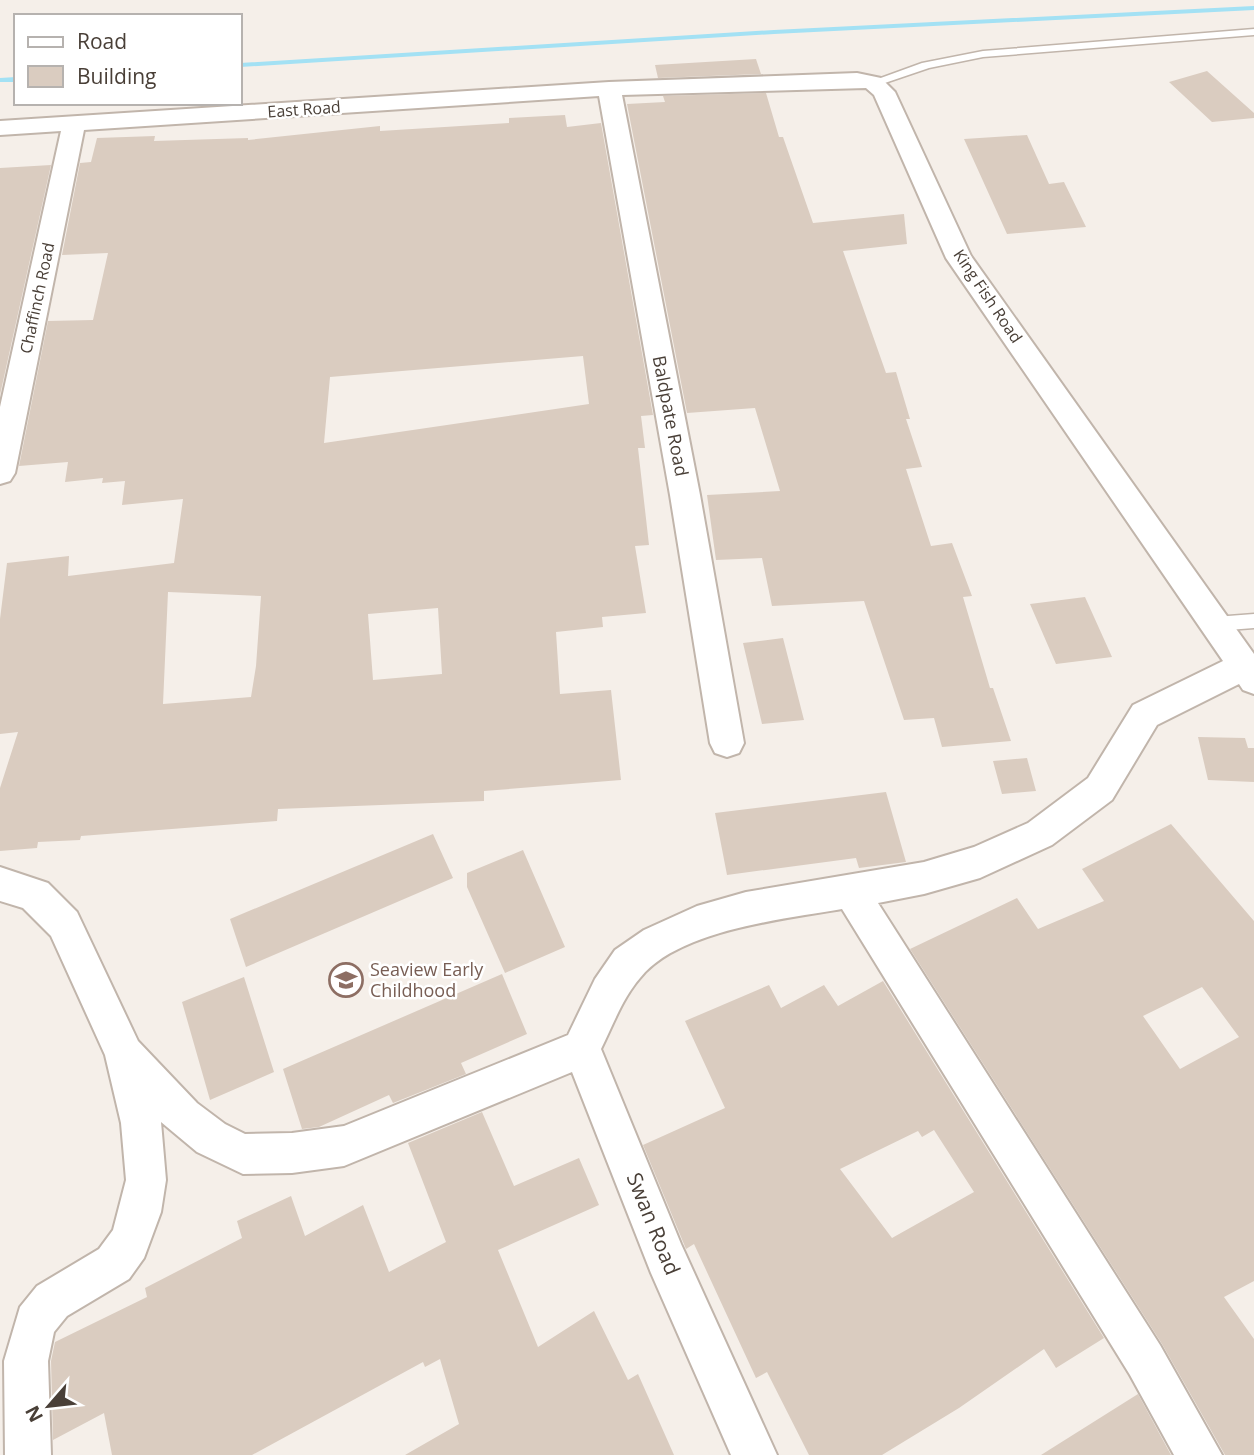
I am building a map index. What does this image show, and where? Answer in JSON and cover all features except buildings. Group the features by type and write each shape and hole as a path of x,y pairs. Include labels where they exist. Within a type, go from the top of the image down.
{"street":[{"path":"609,89 857,80 873,83"},
{"name":"King Fish Road","path":"873,83 884,92 959,258 1249,673"},
{"name":"East Road","path":"0,128 609,89"},
{"name":"Baldpate Road","path":"609,89 685,495 727,743"},
{"name":"Chaffinch Road","path":"0,473 74,123"},
{"path":"124,1053 183,1117 211,1138 243,1154 292,1153 344,1146 582,1049 608,992 628,963 657,942 697,923 746,909 924,878 980,862 1040,834 1100,789 1145,715 1249,673"},
{"path":"0,884 35,895 64,924 124,1053 141,1123 146,1180 130,1243 114,1264 52,1301 35,1322 26,1361 28,1455"},
{"path":"851,892 1074,1245 1145,1360 1199,1455"},
{"name":"Swan Road","path":"582,1049 666,1258 754,1455"}],"lane":[{"path":"873,83 926,65 983,54 1254,32"},
{"path":"1215,624 1254,621"}],"waterway":[{"path":"242,65 774,32 1254,8"},
{"path":"0,80 14,79"}],"place":[{"name":"Seaview Early Childhood","path":"346,980"}]}
